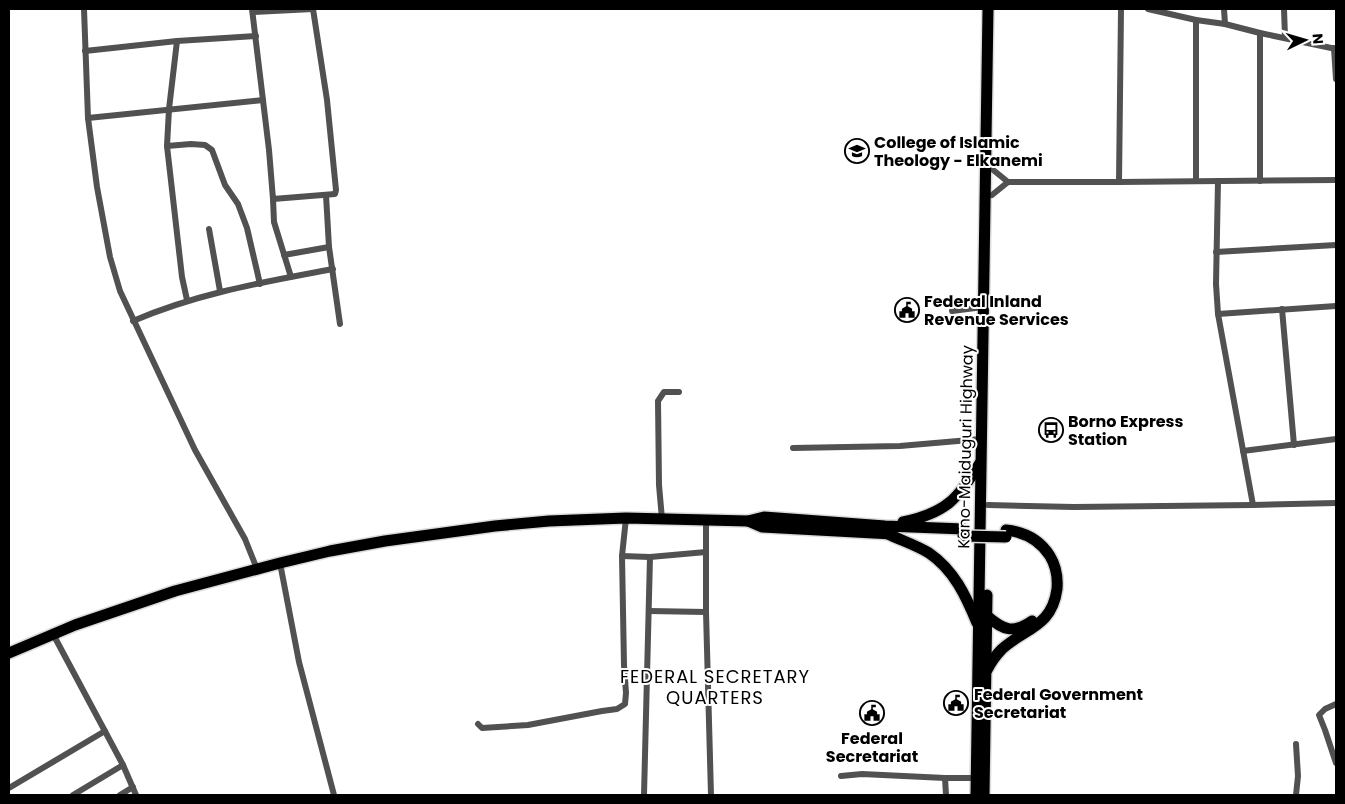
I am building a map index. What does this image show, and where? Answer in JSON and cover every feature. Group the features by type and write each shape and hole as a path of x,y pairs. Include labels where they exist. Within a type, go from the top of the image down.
{"highway":[{"name":"Kano-Maiduguri Highway","path":"984,795 980,778 978,626 988,9"},
{"name":"Kano-Maiduguri Highway","path":"976,795 980,778 986,672 995,9"},
{"path":"885,530 935,513 947,506 958,496 981,462"},
{"path":"9,653 53,634 156,597 330,551 443,533 549,521 626,518 706,519 748,521 762,528 1006,534 1021,532 1030,536 1045,549 1051,557 1055,568 1057,577 1054,604 1037,626 1003,648 991,662 986,672"},
{"path":"885,530 928,553 943,565 956,580 969,603 978,626"},
{"path":"987,616 1004,629 1022,627 1038,615 1044,608 1048,598 1050,579 1043,557 1024,541 1006,534"}],"street":[{"path":"84,9 88,118 97,187 110,257 120,292 195,450 245,539 257,569"},
{"path":"273,199 335,194 336,190 327,100 313,9 253,10 274,222 291,277"},
{"path":"1119,182 1121,9"},
{"path":"1148,9 1335,48 1336,80"},
{"path":"1224,9 1225,24"},
{"path":"1284,9 1285,38"},
{"path":"1196,20 1196,181"},
{"path":"1260,33 1260,181"},
{"path":"85,51 177,41 256,36"},
{"path":"177,41 167,146 182,277 187,300"},
{"path":"88,118 263,100"},
{"path":"167,146 205,145 212,150 225,185 238,204 244,220 260,284"},
{"path":"992,169 1008,182 1336,180"},
{"path":"1218,181 1216,252 1218,314 1253,505"},
{"path":"992,195 1008,182"},
{"path":"326,195 329,246 340,324"},
{"path":"209,229 220,291"},
{"path":"284,255 329,246"},
{"path":"1216,252 1336,247"},
{"path":"133,321 187,300 220,291 333,269"},
{"path":"1218,314 1336,306"},
{"path":"952,311 983,307"},
{"path":"1282,310 1294,445"},
{"path":"662,519 659,485 658,401 664,392 679,392"},
{"path":"793,448 900,446 981,439"},
{"path":"1243,451 1336,439"},
{"path":"988,505 1074,507 1336,502"},
{"path":"478,724 482,728 528,725 602,710 617,709 625,704 622,556 626,518"},
{"path":"706,519 706,612 711,795"},
{"path":"622,556 650,557 706,552"},
{"path":"644,795 650,557"},
{"path":"280,563 299,662 334,795"},
{"path":"648,611 706,612"},
{"path":"53,634 123,765 136,795"},
{"path":"1336,704 1325,709 1319,715 1336,763"},
{"path":"9,788 105,731"},
{"path":"1296,744 1298,776 1296,795"},
{"path":"73,795 123,765"},
{"path":"841,776 862,774 980,778"},
{"path":"946,778 946,795"},
{"path":"120,795 134,787"}],"place":[{"name":"College of Islamic Theology - Elkanemi","path":"857,151"},
{"name":"Federal Inland Revenue Services","path":"907,310"},
{"name":"Borno Express Station","path":"1051,430"},
{"name":"Federal Government Secretariat","path":"956,703"},
{"name":"Federal Secretariat","path":"872,713"}],"district":[{"name":"FEDERAL SECRETARY QUARTERS","path":"715,688"}]}
